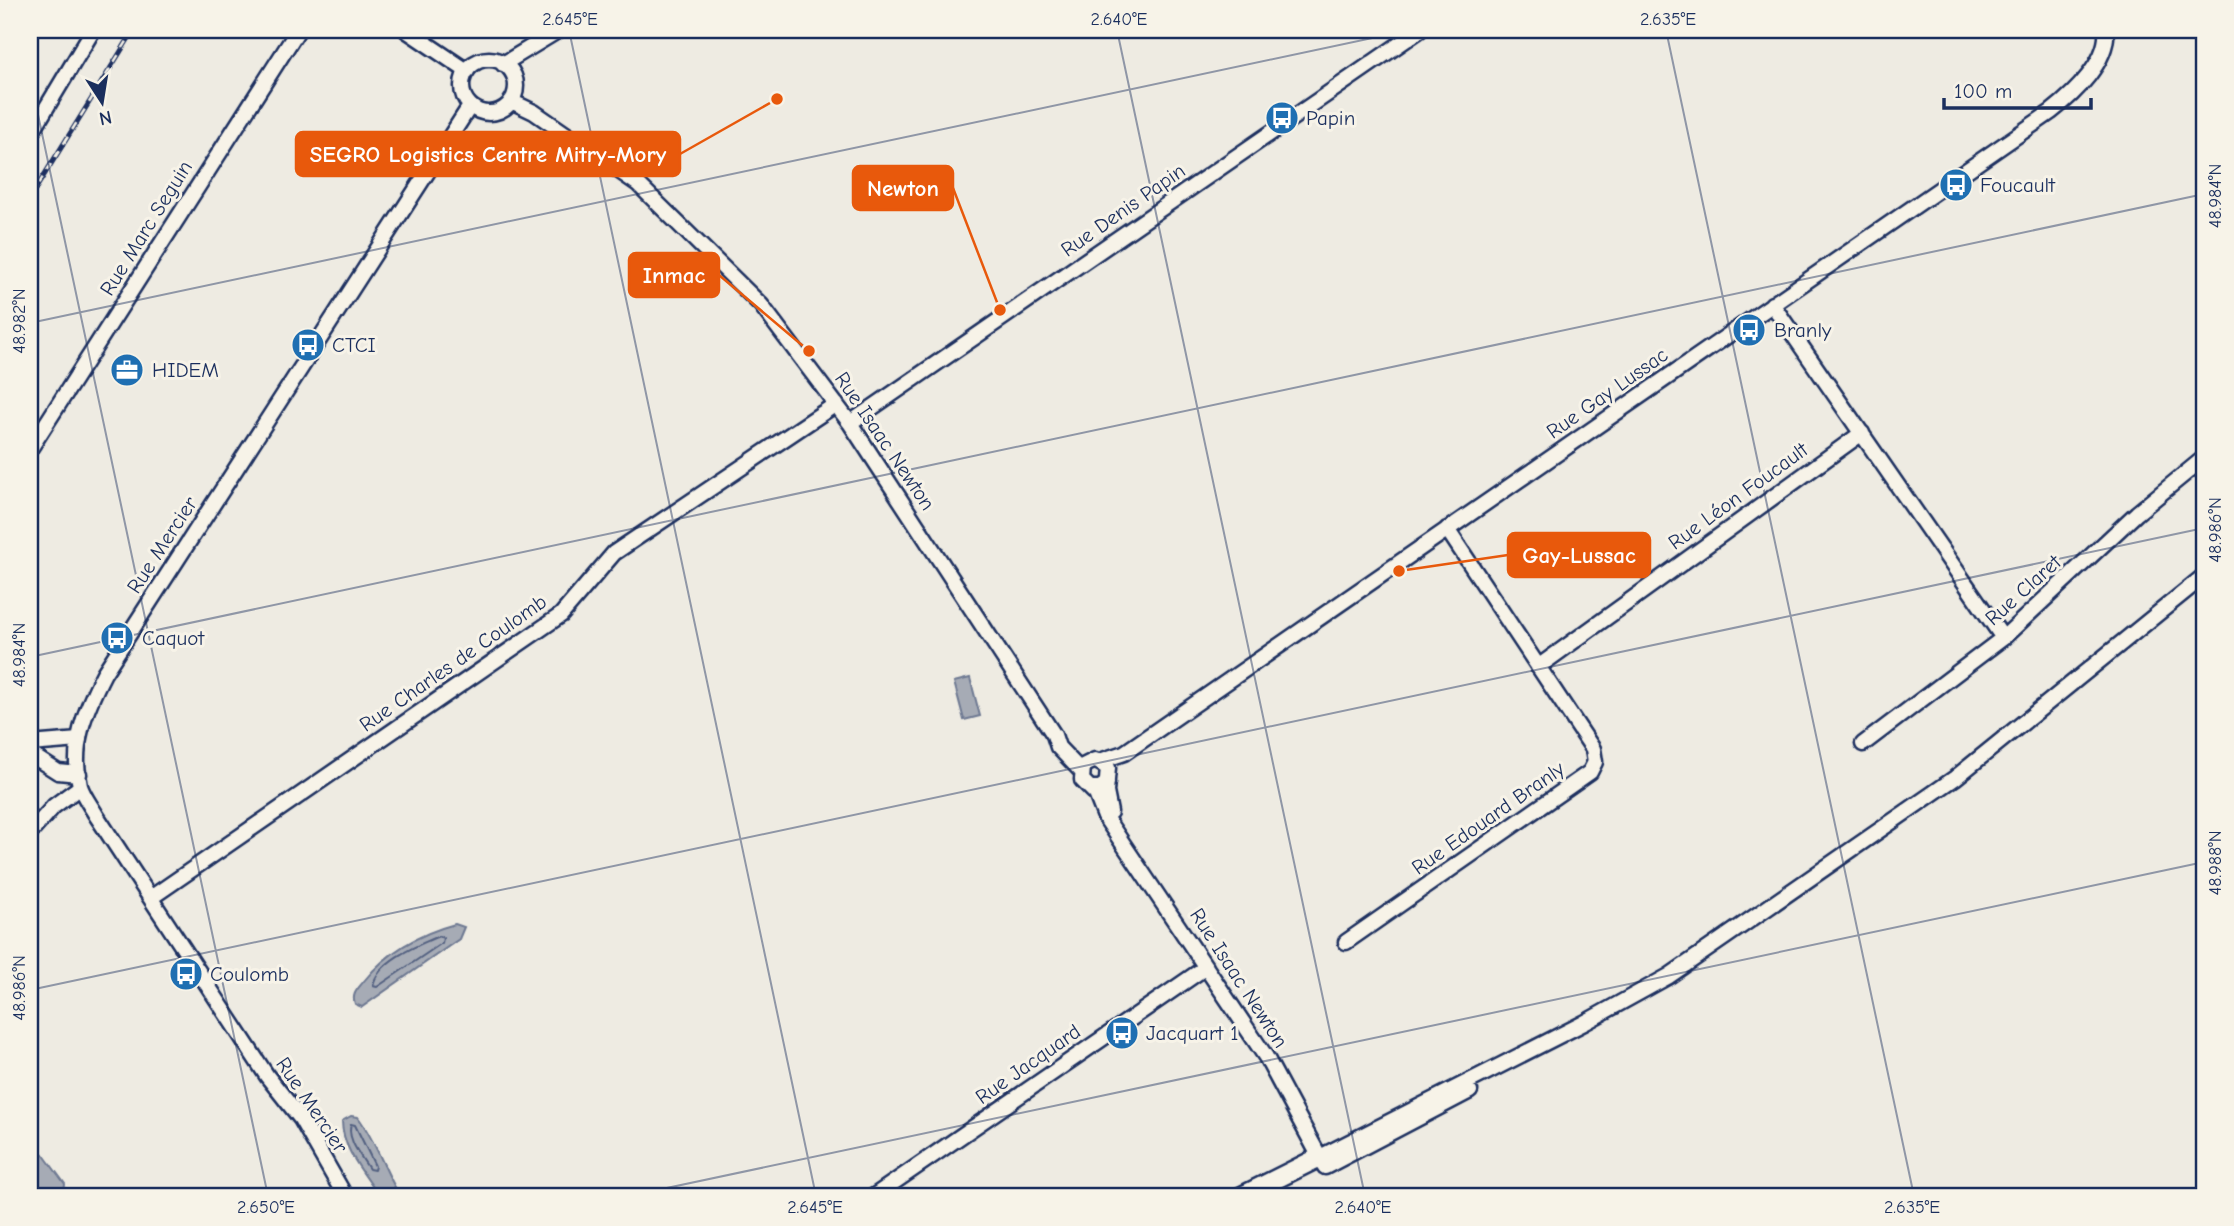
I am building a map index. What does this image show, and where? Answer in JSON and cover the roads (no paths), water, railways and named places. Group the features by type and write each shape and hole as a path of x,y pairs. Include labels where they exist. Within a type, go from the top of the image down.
{"main road":[{"path":"1242,1196 1322,1162"},
{"path":"1269,1196 1322,1162"}],"street":[{"path":"30,135 93,30"},
{"name":"Rue Marc Seguin","path":"30,449 298,30"},
{"path":"406,30 467,71"},
{"path":"503,64 559,30"},
{"name":"Rue Denis Papin","path":"850,423 1420,30"},
{"name":"Rue Gay Lussac","path":"1097,760 1124,753 2051,112 2071,96 2102,54 2107,40 2106,30"},
{"path":"486,60 503,64 510,69 516,85 511,101 496,112 478,111 470,106 463,91 467,71 486,60"},
{"name":"Rue Isaac Newton","path":"511,101 534,112 638,184 761,305 850,423 1054,735 1058,747 1082,771"},
{"name":"Rue Mercier","path":"345,1196 301,1119 267,1076 96,815 80,781 79,740 87,707 104,673 470,106"},
{"path":"1772,304 2003,638"},
{"name":"Rue Charles de Coulomb","path":"152,897 561,615 614,554 836,404"},
{"name":"Rue Léon Foucault","path":"1538,667 1862,433"},
{"name":"Rue Claret","path":"1863,744 2003,638 2137,513 2204,458"},
{"name":"Rue Edouard Branly","path":"1346,942 1590,772 1595,762 1594,749 1447,529"},
{"path":"1322,1162 1669,976 1955,778 2204,576"},
{"name":"Rue Isaac Newton","path":"1054,735 1097,760"},
{"path":"30,744 79,740"},
{"name":"Rue Gay Lussac","path":"1108,778 1124,753"},
{"path":"30,754 58,772 80,781 30,833"},
{"path":"1097,760 1108,778 1100,788 1090,788 1082,780 1082,771 1086,764 1097,760"},
{"name":"Rue Isaac Newton","path":"1108,778 1114,827"},
{"name":"Rue Isaac Newton","path":"1090,788 1266,1057 1322,1162"},
{"name":"Rue Jacquard","path":"874,1196 1206,967"}],"water":[{"path":"970,678 980,716 964,720 954,682"},
{"path":"455,924 464,927 459,939 362,1007 355,1004 357,989 373,970 394,952 429,933"},
{"path":"351,1116 358,1117 364,1126 400,1196 379,1196 355,1160 346,1141 342,1121"},
{"path":"43,1154 65,1184 64,1193 59,1196 30,1196 30,1163"}],"railway":[{"path":"30,198 134,30"}],"place":[{"name":"SEGRO Logistics Centre Mitry-Mory","path":"777,99"},
{"name":"Papin","path":"1282,118"},
{"name":"Foucault","path":"1956,185"},
{"name":"Newton","path":"1000,310"},
{"name":"Branly","path":"1749,330"},
{"name":"CTCI","path":"308,345"},
{"name":"Inmac","path":"809,351"},
{"name":"HIDEM","path":"127,370"},
{"name":"Gay-Lussac","path":"1399,571"},
{"name":"Caquot","path":"117,638"},
{"name":"Coulomb","path":"186,974"},
{"name":"Jacquart 1","path":"1122,1033"}]}
